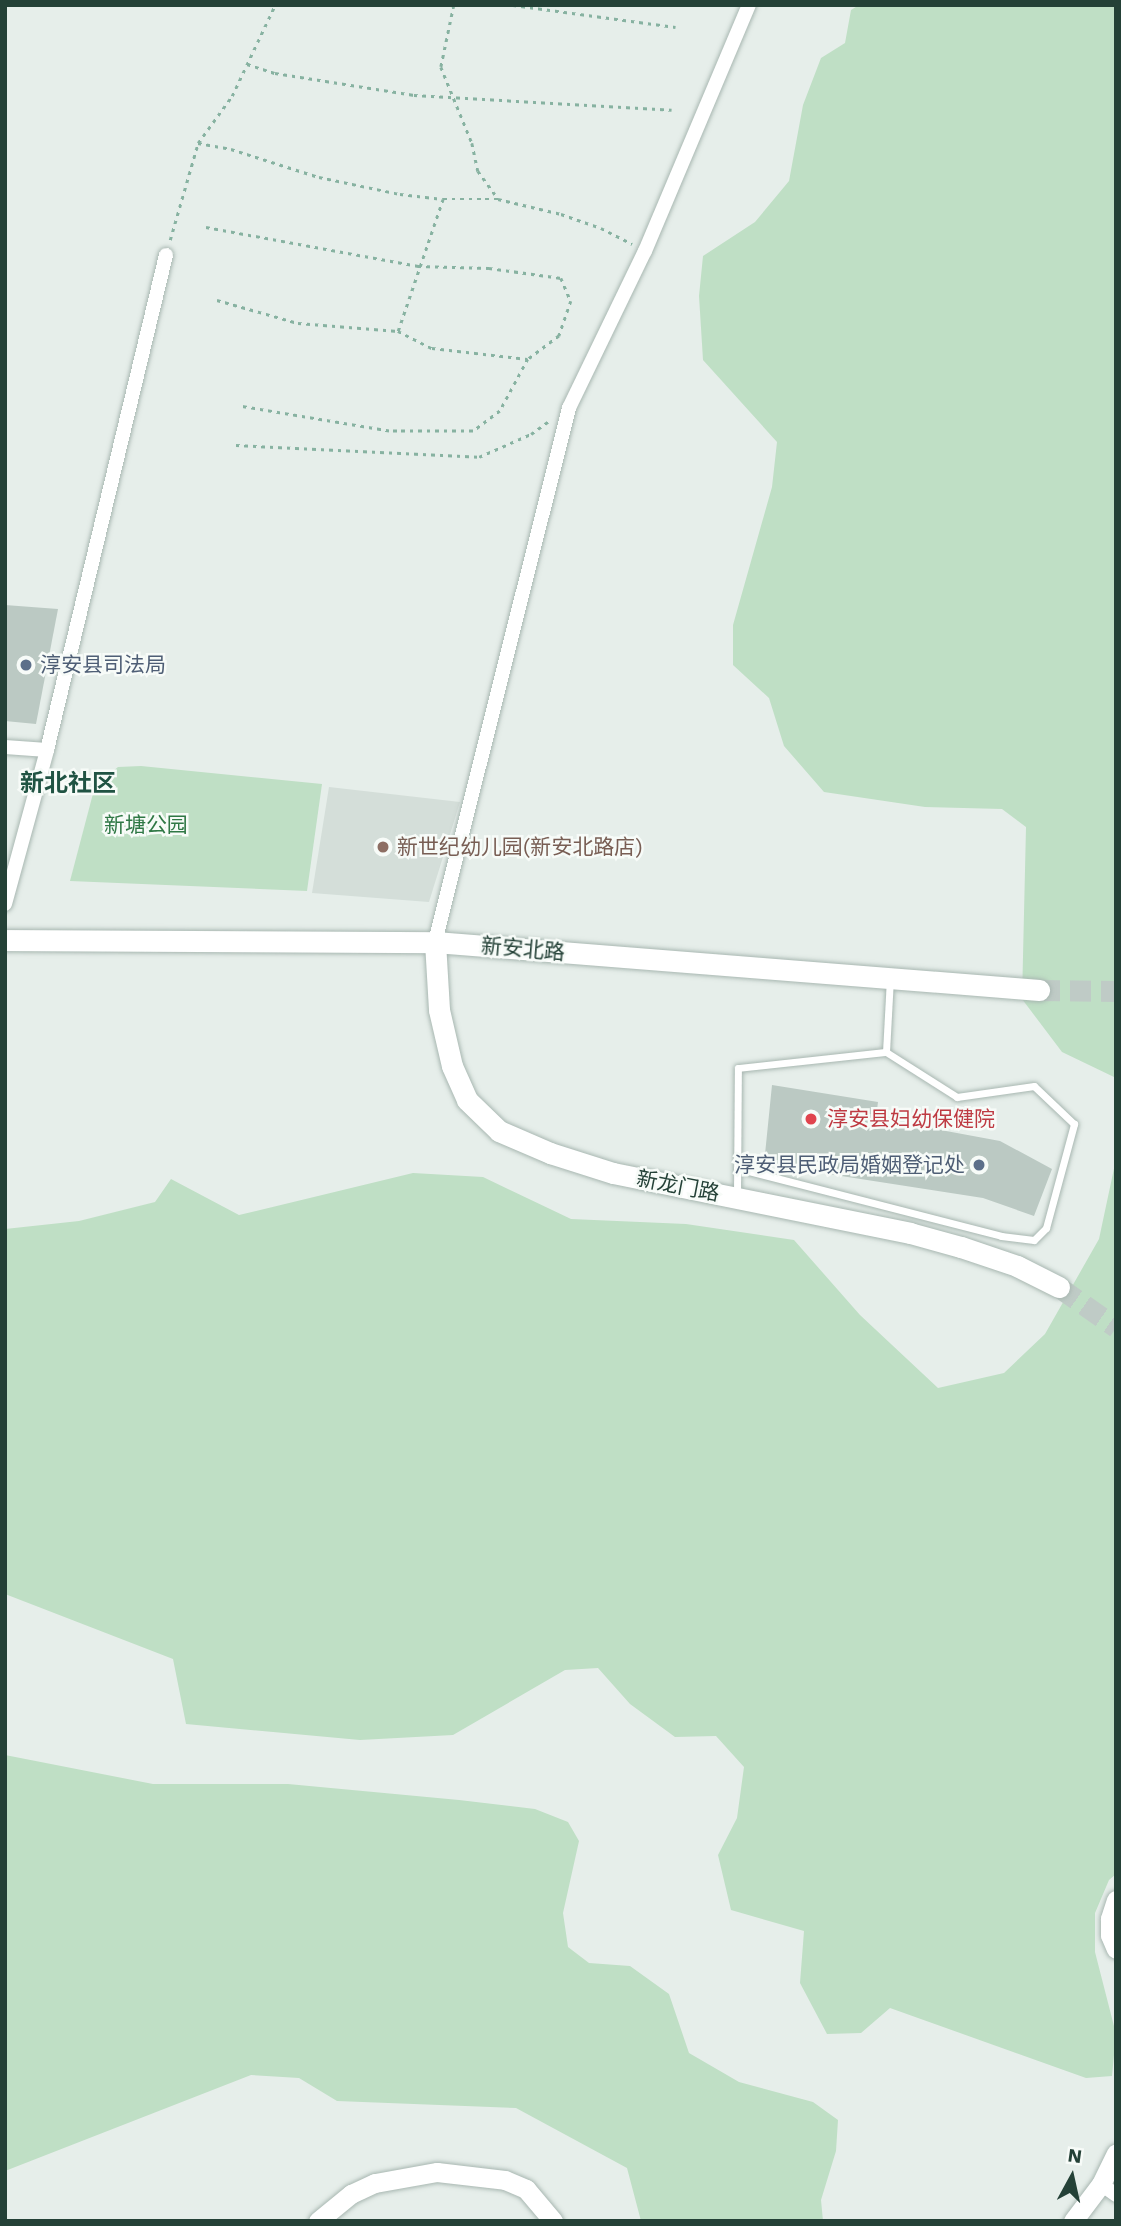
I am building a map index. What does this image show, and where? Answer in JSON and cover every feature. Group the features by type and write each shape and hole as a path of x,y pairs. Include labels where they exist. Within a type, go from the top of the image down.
{"main road":[{"name":"新安北路","path":"5,940 435,942 1039,990"},
{"name":"新龙门路","path":"435,942 439,1010 452,1066 467,1100 499,1131 550,1153 613,1173 948,1243 1017,1266 1059,1287"}],"street":[{"path":"435,942 569,408 645,251 748,5"},
{"path":"5,904 47,750 166,255"},
{"path":"5,747 47,750"},
{"path":"1116,1900 1110,1919 1111,1935 1116,1949"},
{"path":"1073,2221 1108,2189 1116,2152"},
{"path":"318,2221 351,2194 375,2183 437,2172 506,2180 526,2189 553,2221"}],"lane":[{"path":"886,1052 890,978"},
{"path":"737,1168 1001,1236 1034,1240 1046,1228 1074,1124 1034,1086 957,1097 886,1052 738,1068 737,1168 737,1198"}],"path":[{"path":"166,255 198,143 232,96 275,5"},
{"path":"454,5 441,67 472,143 478,171 498,199"},
{"path":"513,5 676,27"},
{"path":"247,64 275,73 453,98 672,110"},
{"path":"198,143 231,149 320,177 400,194 443,199 498,199 561,214 601,228 645,251"},
{"path":"398,331 443,199"},
{"path":"206,227 418,266 489,268 561,278 570,301 559,336 528,359 500,411 473,431 389,431 239,406"},
{"path":"217,300 298,323 398,331 432,348 528,359"},
{"path":"236,445 479,457 531,434 569,408"}],"shaded area":[{"name":"新世纪幼儿园(新安北路店)","path":"329,787 460,802 429,902 312,893"}],"green space":[{"path":"859,5 1116,5 1116,1083 1114,1077 1062,1052 1022,999 1026,827 1002,809 925,807 824,792 784,746 769,698 733,665 733,625 772,487 777,442 703,360 699,296 703,256 755,222 789,181 803,105 821,58 845,43 851,10"},
{"name":"新塘公园","path":"141,766 322,784 307,891 70,881 95,786 118,767"},
{"path":"1116,1159 1116,1874 1109,1880 1095,1913 1095,1952 1116,2034 1112,2076 1086,2078 890,2008 861,2033 827,2034 800,1983 804,1931 731,1910 718,1855 737,1818 744,1767 716,1736 675,1737 630,1704 598,1668 565,1670 453,1735 360,1740 186,1724 173,1659 5,1594 5,1229 79,1221 155,1202 171,1179 239,1215 413,1173 483,1177 571,1219 686,1224 794,1240 860,1315 938,1388 1004,1373 1045,1334 1099,1239"},
{"path":"5,1755 153,1784 288,1784 535,1809 568,1822 579,1841 563,1913 568,1947 589,1963 630,1966 669,1994 689,2053 739,2082 813,2102 838,2120 836,2151 821,2200 823,2221 641,2221 627,2168 516,2108 337,2101 299,2078 251,2075 5,2171"}],"building":[{"name":"淳安县司法局","path":"5,605 58,609 36,724 5,721"},
{"name":"淳安县妇幼保健院","path":"772,1085 878,1102 876,1118 1000,1141 1052,1169 1034,1216 983,1198 764,1164"}],"tunnel":[{"path":"1039,990 1116,991"},
{"path":"1059,1287 1116,1327"}],"place":[{"name":"淳安县司法局","path":"26,665"},
{"name":"新世纪幼儿园(新安北路店)","path":"383,847"},
{"name":"淳安县妇幼保健院","path":"811,1119"},
{"name":"淳安县民政局婚姻登记处","path":"979,1165"}],"district":[{"name":"新北社区","path":"68,784"}]}
